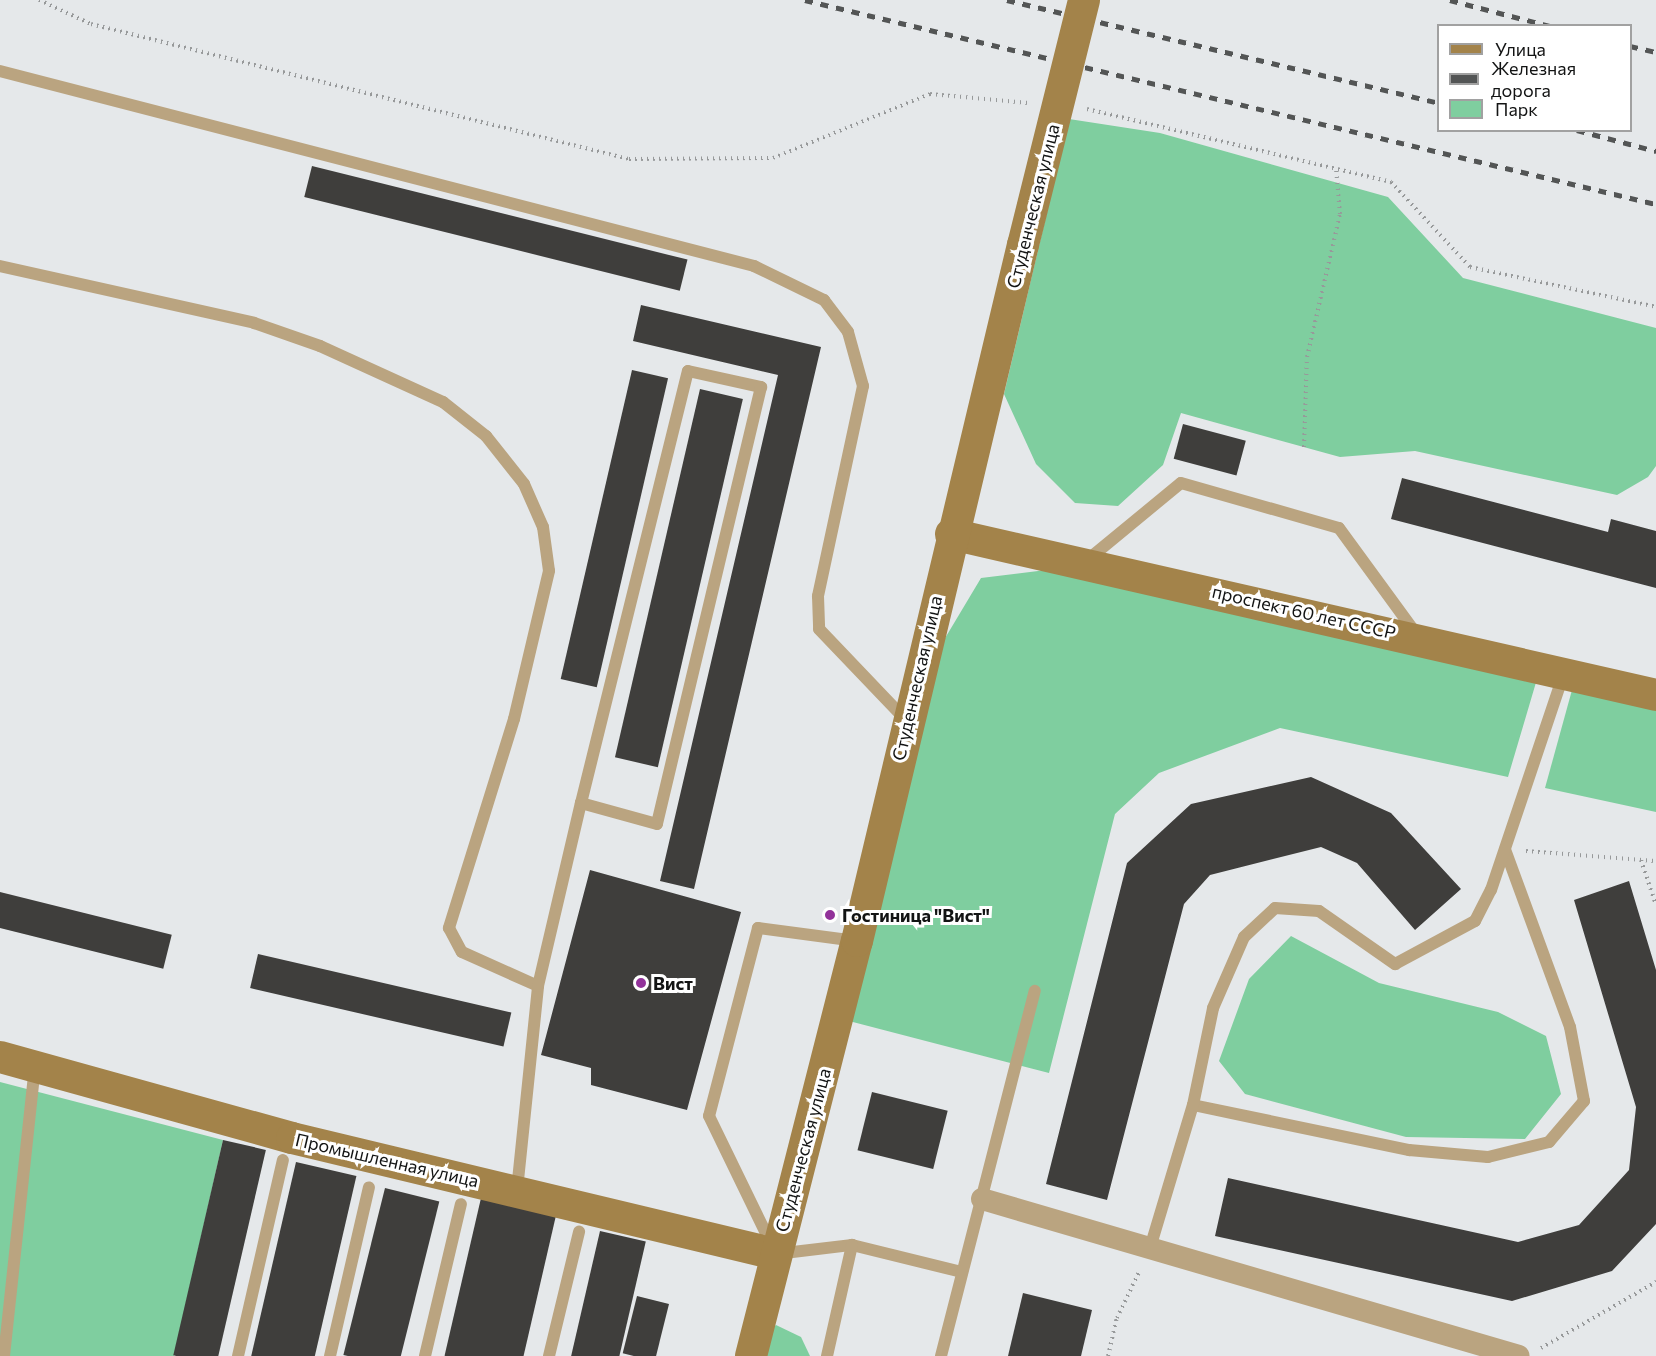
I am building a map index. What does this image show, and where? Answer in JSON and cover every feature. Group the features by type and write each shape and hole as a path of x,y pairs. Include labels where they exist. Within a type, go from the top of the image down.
{"street":[{"name":"Студенческая улица","path":"751,1356 857,941 951,534 1084,0"},
{"name":"проспект 60 лет СССР","path":"951,534 1420,638 1656,695"},
{"name":"Промышленная улица","path":"0,1057 292,1138 517,1190 776,1254"},
{"path":"982,1199 1528,1353"}],"lane":[{"path":"0,71 754,266 824,300 848,332 863,386 819,596 819,628 907,721"},
{"path":"0,266 254,323 320,345 443,402 486,435 524,484 543,528 549,571 514,719 449,928 462,952 538,986"},
{"path":"517,1190 538,986 581,803 688,371 760,387 657,824 581,803"},
{"path":"1083,562 1181,483 1339,528 1420,638"},
{"path":"1150,1248 1193,1105 1213,1008 1244,937 1275,908 1319,911 1395,964 1475,921 1505,849 1564,673"},
{"path":"1193,1105 1409,1150 1488,1157 1549,1142 1584,1101 1570,1027 1505,849"},
{"path":"857,941 758,928 708,1116 776,1254 852,1245 962,1272"},
{"path":"941,1356 1035,991"},
{"path":"4,1356 35,1066"},
{"path":"238,1356 283,1160"},
{"path":"330,1356 369,1187"},
{"path":"425,1356 461,1204"},
{"path":"549,1356 579,1232"},
{"path":"827,1356 852,1245"}],"path":[{"path":"39,0 91,24 629,159 773,158 930,94 1033,104"},
{"path":"1079,108 1391,182 1470,267 1656,307"},
{"path":"1304,447 1307,357 1340,213 1336,169"},
{"path":"1505,849 1656,861"},
{"path":"1641,860 1656,905"},
{"path":"1108,1356 1117,1318 1150,1248"},
{"path":"1528,1353 1656,1282"}],"green space":[{"path":"1069,119 1160,133 1388,197 1463,278 1656,328 1656,466 1648,477 1617,495 1415,451 1340,457 1181,413 1163,465 1118,506 1075,503 1036,464 1004,394"},
{"path":"1054,569 1537,679 1508,777 1280,728 1159,773 1115,814 1049,1073 849,1021 926,670 981,578"},
{"path":"1572,690 1656,710 1656,812 1545,788"},
{"path":"1291,936 1379,983 1498,1012 1546,1036 1561,1094 1525,1139 1406,1137 1245,1094 1219,1061 1249,979"},
{"path":"0,1082 223,1140 174,1356 0,1356"},
{"path":"776,1325 801,1337 810,1356 753,1356 756,1343"}],"building":[{"path":"312,166 688,260 680,291 304,197"},
{"path":"641,305 821,347 694,889 660,881 778,375 633,341"},
{"path":"632,370 668,378 597,687 561,679"},
{"path":"700,389 743,399 658,767 615,757"},
{"path":"1183,424 1246,441 1236,476 1174,459"},
{"path":"1402,478 1608,532 1611,519 1656,531 1656,588 1391,519"},
{"path":"1311,777 1391,813 1461,889 1415,930 1357,863 1321,847 1210,875 1184,904 1107,1200 1046,1184 1127,863 1191,804"},
{"name":"Вист","path":"590,870 741,912 687,1110 591,1085 591,1068 541,1055"},
{"path":"1629,881 1656,970 1656,1224 1612,1271 1512,1301 1215,1236 1228,1178 1518,1242 1579,1225 1629,1170 1636,1107 1574,900"},
{"path":"0,892 172,935 163,969 0,928"},
{"path":"258,954 511,1012 503,1047 250,988"},
{"path":"872,1092 948,1111 933,1169 857,1150"},
{"path":"223,1140 266,1150 218,1356 173,1355"},
{"path":"296,1162 356,1176 315,1356 251,1356"},
{"path":"385,1188 439,1202 401,1356 343,1355"},
{"path":"481,1198 556,1215 524,1356 445,1356"},
{"path":"600,1231 646,1242 619,1356 571,1356"},
{"path":"1023,1293 1092,1310 1081,1356 1008,1356"},
{"path":"637,1296 669,1304 656,1356 634,1356 623,1353"}],"railway":[{"path":"805,0 1656,204"},
{"path":"1007,0 1437,103"},
{"path":"1450,0 1542,24"},
{"path":"1632,46 1656,52"},
{"path":"1585,132 1656,151"}],"place":[{"name":"Гостиница \"Вист\"","path":"830,915"},
{"name":"Вист","path":"641,983"}]}
